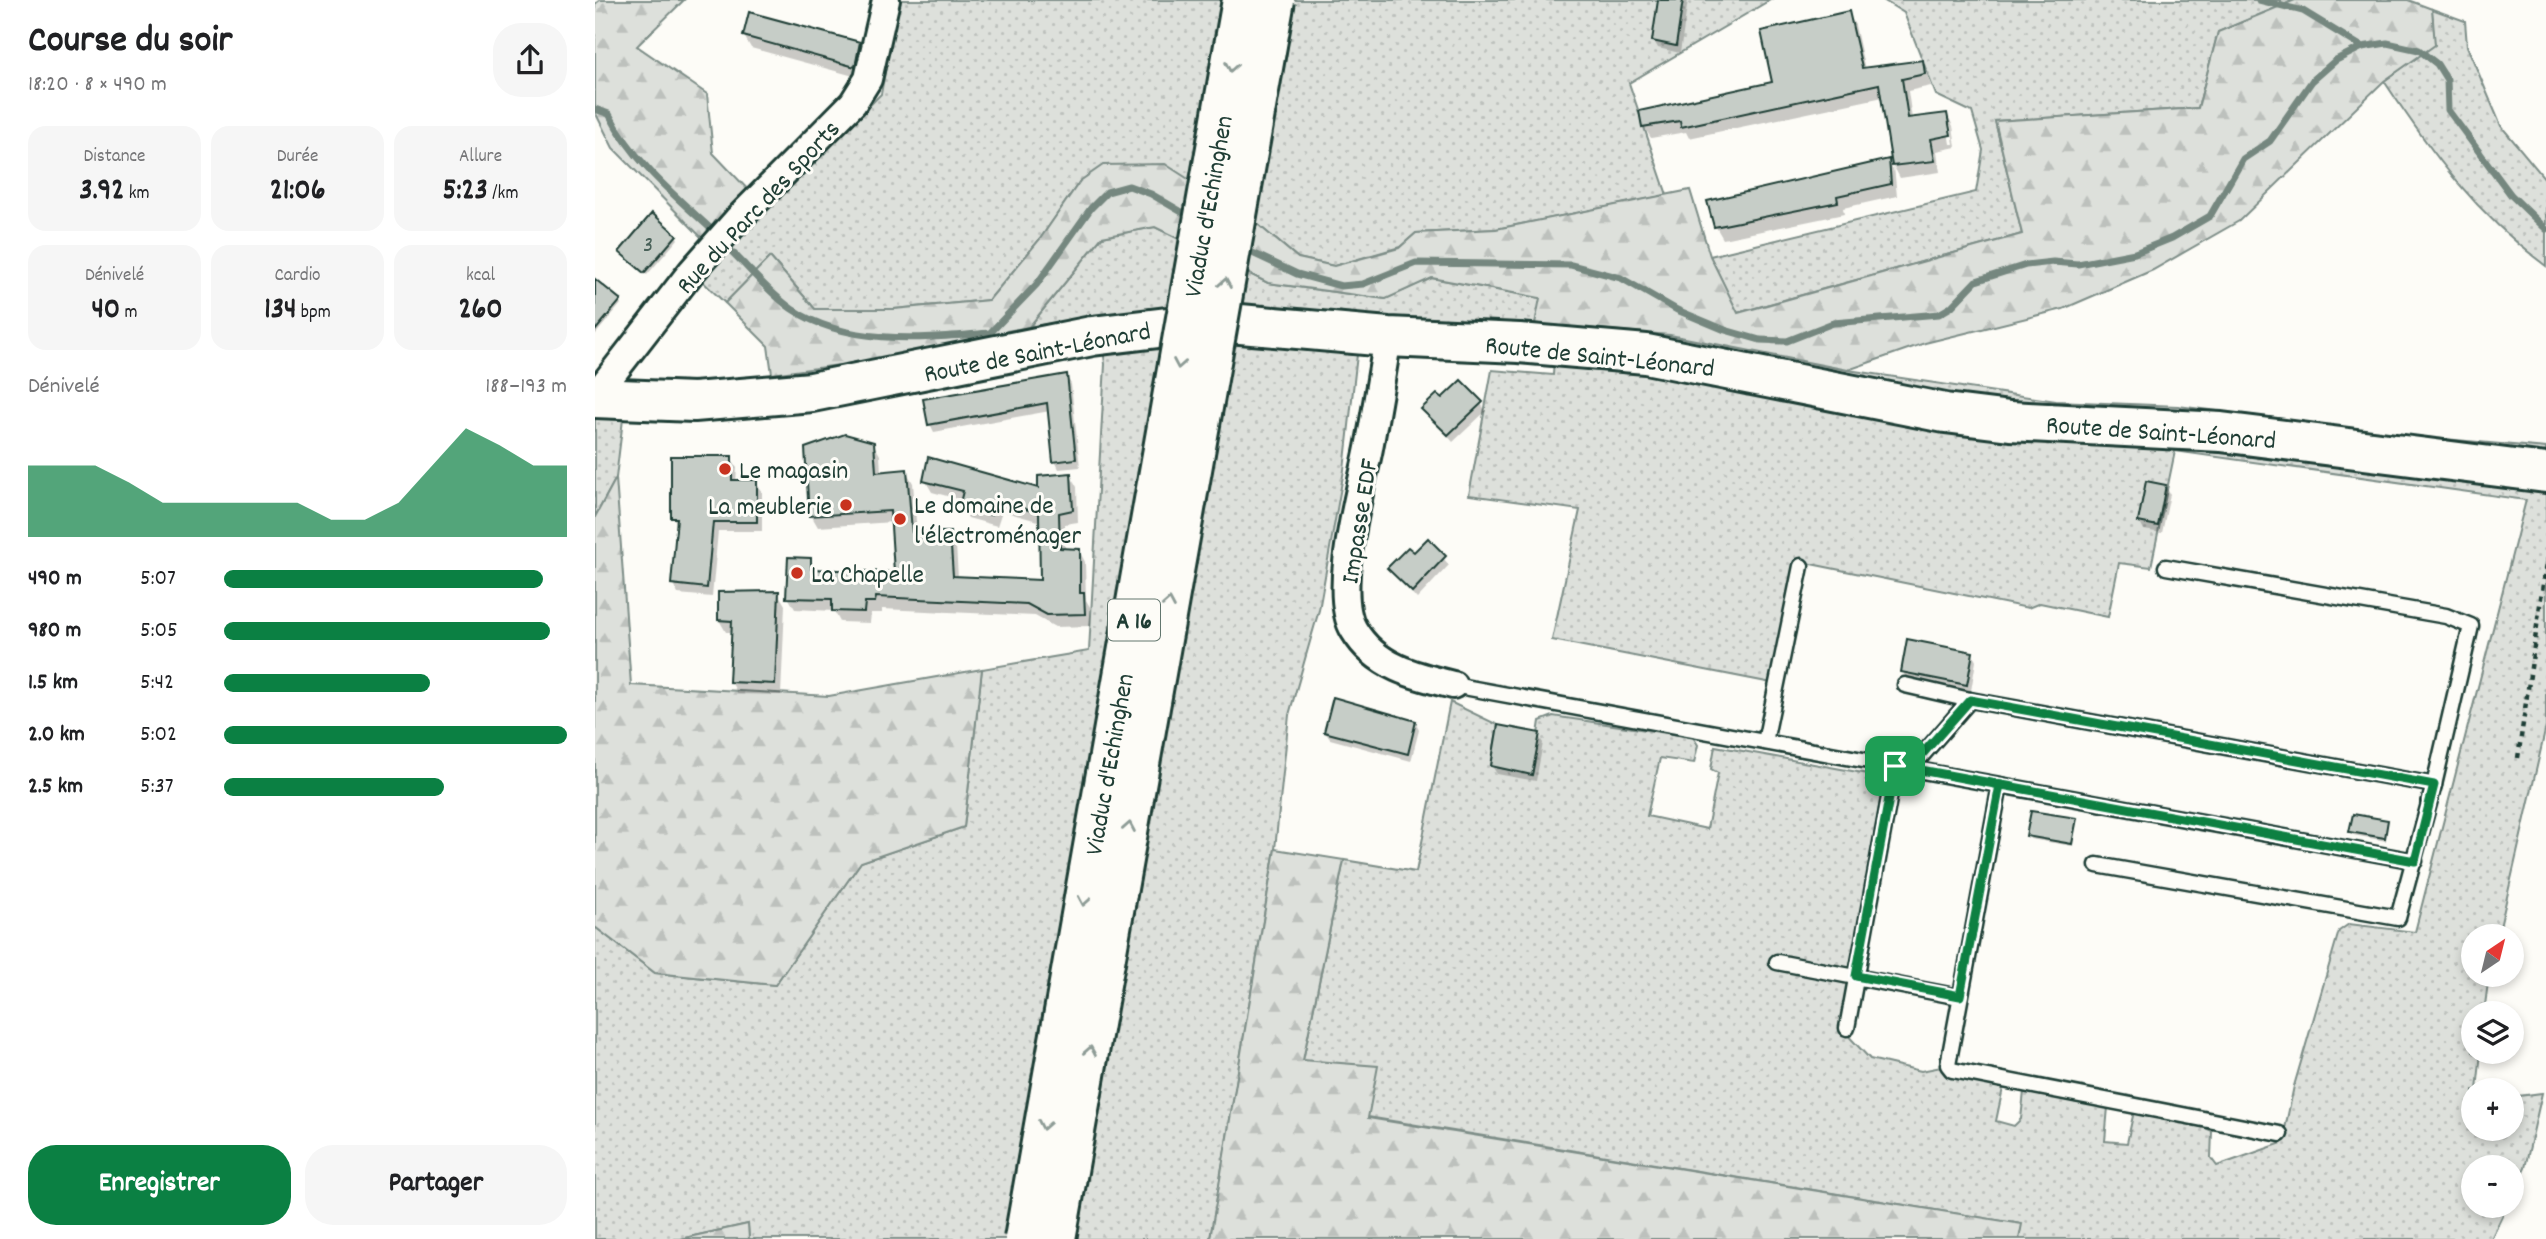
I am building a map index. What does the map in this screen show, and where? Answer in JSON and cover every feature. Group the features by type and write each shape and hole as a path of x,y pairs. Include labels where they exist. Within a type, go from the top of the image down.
{"main road":[{"name":"Viaduc d'Echinghen","path":"1024,1239 1243,0"},
{"name":"Viaduc d'Echinghen","path":"1056,1239 1275,0"},
{"name":"Route de Saint-Léonard","path":"595,397 654,403 737,400 812,392 1092,337 1192,324 1242,324 1388,337 1646,354 1958,415 2010,421 2221,432 2546,473"}],"street":[{"name":"Rue du Parc des Sports","path":"595,397 653,320 729,230 839,119 861,92 868,79 886,0"},
{"name":"Impasse EDF","path":"1388,337 1350,546 1345,594 1352,628 1367,648 1387,664 1411,675 1453,685"}],"lane":[{"path":"1765,742 1801,566"},
{"path":"2097,865 2398,918 2402,912 2434,785 2471,626 2446,616 2166,567"},
{"path":"1453,685 2415,861"},
{"path":"1905,685 1970,700 2434,785"},
{"path":"1910,768 1970,700"},
{"path":"1847,1028 1895,766"},
{"path":"2000,785 1948,1065 1952,1070 2280,1133"},
{"path":"1777,962 1960,996"}],"path":[{"path":"2518,758 2546,564"}],"green space":[{"path":"600,0 684,0 637,46 707,94 713,153 754,196 708,244 613,148 595,112 595,4"},
{"path":"898,0 1770,0 1629,83 1667,195 1496,229 1416,233 1400,247 1334,266 1298,258 1255,222 1080,181 1040,239 989,300 894,309 815,309 770,257 725,303 699,278 881,94"},
{"path":"1883,0 2295,0 2218,32 2198,108 1995,121 2022,234 1737,313 1710,256 1976,192 1983,150 1972,112 1936,95 1904,13"},
{"path":"2295,0 2408,0 2432,9 2435,45 2384,81 2239,221 2153,270 2063,309 1925,343 1848,370 1670,335 1535,324 1540,298 1432,278 1386,299 1268,283 1155,227 1102,237 1029,327 1007,331 982,346 772,374 768,346 725,303 770,257 815,309 894,309 989,300 1040,239 1080,181 1103,165 1165,164 1255,222 1298,258 1334,266 1399,248 1416,233 1496,229 1690,190 1710,256 1738,313 2022,234 1995,121 2198,108 2218,32"},
{"path":"2432,9 2465,21 2467,46 2501,126 2546,180 2546,266 2476,204 2420,134 2384,81 2434,45"},
{"path":"1155,227 1268,283 1385,299 1431,278 1541,298 1535,324 1361,319 1344,470 1319,610 1289,715 1275,849 1210,1239 749,1239 748,1224 680,1239 595,1239 595,927 655,973 775,985 861,862 964,827 982,669 1089,651 1105,364 1099,315 1029,327 1102,237"},
{"path":"1556,326 1670,335 1848,370 2056,401 2178,406 2421,437 2546,448 2546,727 2501,924 2461,924 2461,987 2487,987 2486,1001 2461,1001 2461,1064 2480,1064 2478,1078 2461,1078 2461,1141 2524,1141 2524,1095 2542,1093 2524,1170 2524,1155 2461,1155 2461,1218 2501,1218 2491,1239 2019,1239 2021,1224 1368,1117 1303,1060 1344,860 1416,872 1450,702 1498,725 1491,766 1532,774 1540,721 1553,716 1693,737 1698,745 1694,763 1660,758 1647,816 1707,829 1718,773 1711,769 1715,746 1879,776 1883,783 1842,1029 1870,1059 1921,1071 1941,1067 1949,1077 2003,1088 1996,1121 2014,1126 2021,1119 2024,1092 2108,1107 2105,1141 2127,1143 2134,1111 2206,1128 2212,1131 2211,1158 2217,1166 2282,1143 2294,1086 2339,931 2349,924 2415,932 2526,500 2175,451 2151,567 2119,563 2108,617 2040,603 2028,608 1796,561 1772,683 1552,640 1580,510 1469,495 1492,370 1553,375"},
{"path":"595,414 623,419 616,478 595,517"},
{"path":"616,478 631,685 829,696 982,669 964,827 861,862 775,985 655,973 595,927 595,517"},
{"path":"1275,849 1344,860 1303,1060 1378,1066 1368,1118 2022,1224 2019,1239 1210,1239"},
{"path":"748,1224 749,1239 680,1239"}],"building":[{"path":"1658,0 1683,0 1676,46 1652,41"},
{"path":"1849,11 1862,68 1923,60 1925,74 1902,79 1908,118 1947,113 1951,135 1931,139 1935,161 1892,166 1879,84 1681,127 1680,121 1642,127 1639,111 1772,82 1761,31"},
{"path":"749,12 860,42 855,67 743,36"},
{"path":"1889,159 1891,184 1837,196 1838,202 1714,227 1707,201"},
{"path":"652,213 677,235 644,273 619,252"},
{"path":"595,279 621,300 595,331"},
{"path":"1067,374 1076,459 1053,462 1047,403 928,425 923,399"},
{"path":"1461,380 1483,402 1448,435 1421,409 1437,394 1442,398"},
{"path":"845,434 874,442 876,472 907,469 912,532 950,532 953,576 1040,580 1039,513 995,500 991,515 959,507 963,491 923,481 928,457 1038,488 1038,476 1071,473 1073,510 1059,513 1060,548 1080,549 1080,593 1084,593 1085,614 1047,615 1027,604 876,597 875,602 865,602 864,612 832,611 832,599 786,598 788,557 811,558 811,569 894,572 890,511 809,516 805,448"},
{"path":"671,456 732,456 732,480 757,480 757,522 713,522 707,588 671,584 677,518 671,518"},
{"path":"2146,481 2166,485 2158,526 2138,522"},
{"path":"1428,538 1446,556 1412,592 1387,568 1408,547 1414,552"},
{"path":"779,591 775,684 729,682 732,621 718,620 718,592"},
{"path":"1907,639 1973,652 1967,685 1901,672"},
{"path":"1333,697 1416,721 1408,754 1324,732"},
{"path":"1498,725 1540,733 1532,775 1491,766"},
{"path":"2031,811 2077,818 2072,844 2026,836"},
{"path":"2353,814 2388,820 2385,838 2349,832"}],"waterway":[{"path":"2259,0 2303,11 2362,47"},
{"path":"1244,249 1297,274 1341,286 1363,284 1416,263 1571,265 1621,278 1677,310 1725,330 1760,340 1787,341 1833,323 1939,314 1951,307 1976,281 2026,265 2053,262 2078,264 2135,253 2172,238 2210,216 2243,159 2270,141 2312,81 2336,60 2362,47 2387,43 2419,50 2437,64 2447,80 2448,110 2511,195 2546,229"},
{"path":"595,109 609,114 642,162 711,229"},
{"path":"730,250 784,303 814,321 863,335 914,338 966,335 990,333 1037,284 1091,208 1107,192 1129,186 1151,194 1192,218"}],"place":[{"name":"Le magasin","path":"725,469"},
{"name":"La meublerie","path":"846,505"},
{"name":"Le domaine de l'électroménager","path":"900,519"},
{"name":"La Chapelle","path":"797,573"}],"route":[{"path":"1895,766 1856,976 1960,996 2000,785 1910,768 1970,700 2434,785 2415,861 1910,768 1895,766"}]}
